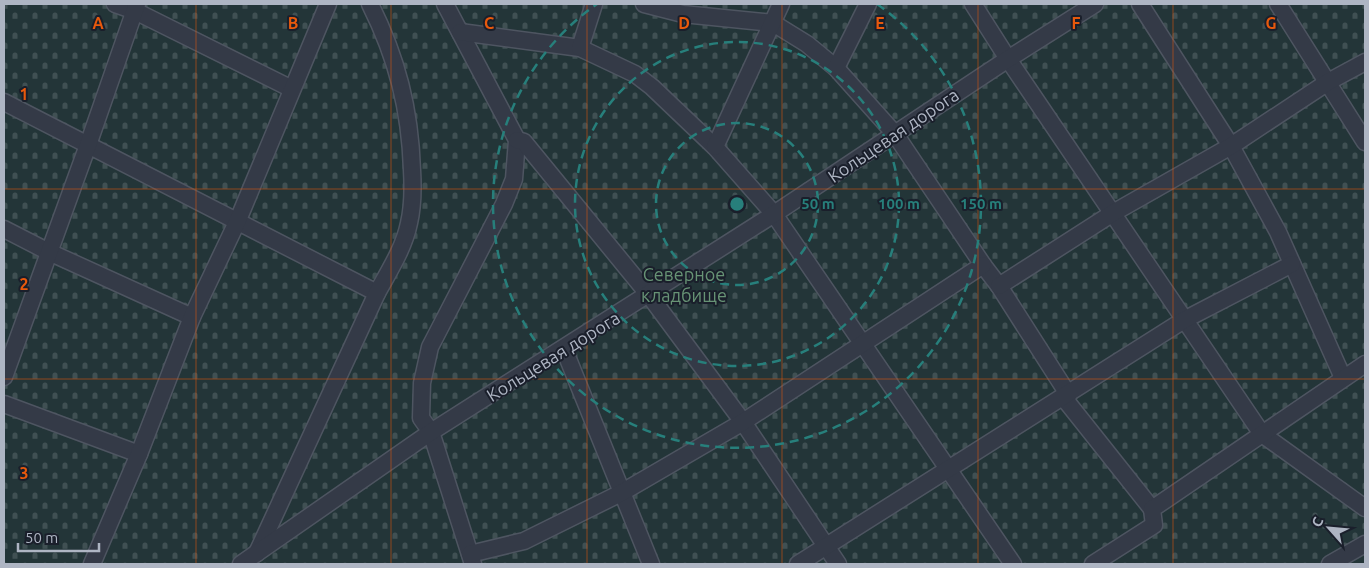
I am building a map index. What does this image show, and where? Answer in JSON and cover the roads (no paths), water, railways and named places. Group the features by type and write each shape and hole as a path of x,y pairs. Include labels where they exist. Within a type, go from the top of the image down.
{"lane":[{"path":"115,4 136,7 292,89"},
{"path":"92,564 139,454 192,316 238,220 328,4"},
{"path":"256,555 377,293 398,253 409,224 413,192 412,150 406,108 396,64 370,4"},
{"path":"444,4 518,140 514,179 504,204 430,347 422,383 421,418 431,432 471,559 524,541 621,493 743,422 982,265"},
{"path":"580,48 594,4"},
{"path":"644,4 683,14 773,23 807,44 836,68 894,134 982,265 1000,286 1068,394 1067,402 1152,509 1154,525 1094,564"},
{"path":"715,147 781,4"},
{"path":"836,68 868,4"},
{"path":"973,4 1008,59 1262,434 1365,508"},
{"name":"Кольцевая дорога","path":"241,564 431,432 649,295 1095,4"},
{"path":"1140,4 1231,146 1278,232 1343,378"},
{"path":"1278,4 1365,142"},
{"path":"4,377 136,7"},
{"path":"460,32 580,48 635,74 652,87 715,147 774,214 1013,564"},
{"path":"1000,286 1113,213 1231,146 1328,82 1365,62"},
{"path":"4,102 238,220 377,293"},
{"path":"518,140 524,142 649,295 743,422 838,564"},
{"path":"4,229 49,252 192,316"},
{"path":"798,564 1184,320 1292,264"},
{"path":"564,349 651,564"},
{"path":"1152,509 1365,364"},
{"path":"4,404 139,454"},
{"path":"1330,564 1365,544"}],"park label":[{"name":"Северное кладбище","path":"684,284"}]}
